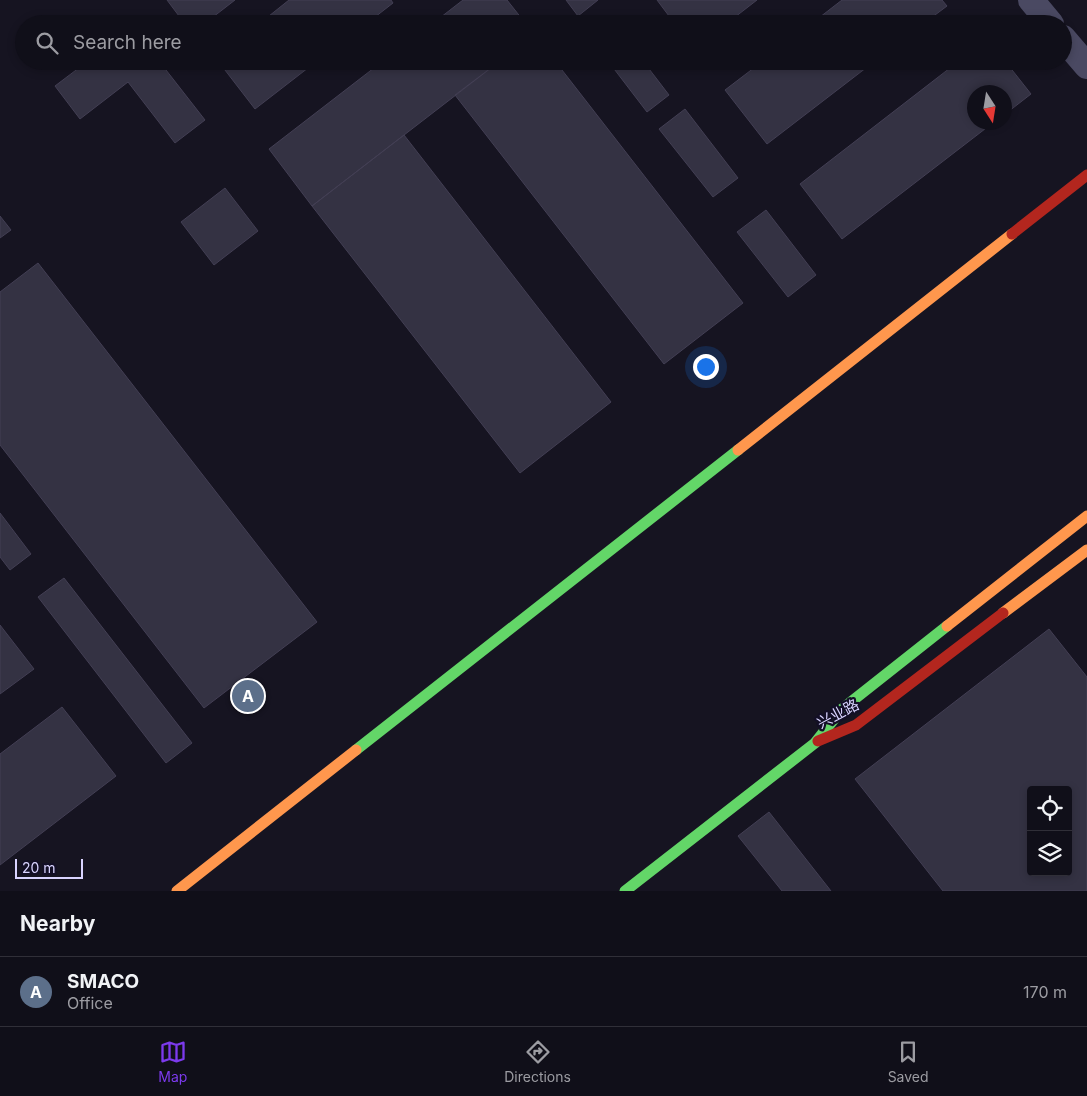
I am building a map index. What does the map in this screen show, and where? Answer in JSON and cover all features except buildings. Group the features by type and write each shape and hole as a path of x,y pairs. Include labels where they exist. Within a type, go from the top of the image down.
{"street":[{"path":"1031,0 1044,15"},
{"path":"1072,48 1087,66"},
{"path":"177,891 1087,174"},
{"name":"兴业路","path":"815,743 842,709 1087,516"},
{"name":"兴业路","path":"815,743 856,725 1087,550"},
{"path":"624,891 815,743"}],"traffic: fast":[{"path":"356,750 738,450"},
{"path":"625,891 815,743 842,709 947,626"}],"traffic: slow":[{"path":"738,450 1012,234"},
{"path":"947,626 1087,516"},
{"path":"1003,613 1087,550"},
{"path":"177,891 356,750"}],"traffic: jam":[{"path":"1012,234 1087,175"},
{"path":"818,741 856,725 1003,613"}],"place":[{"name":"SMACO","path":"248,696"}]}
